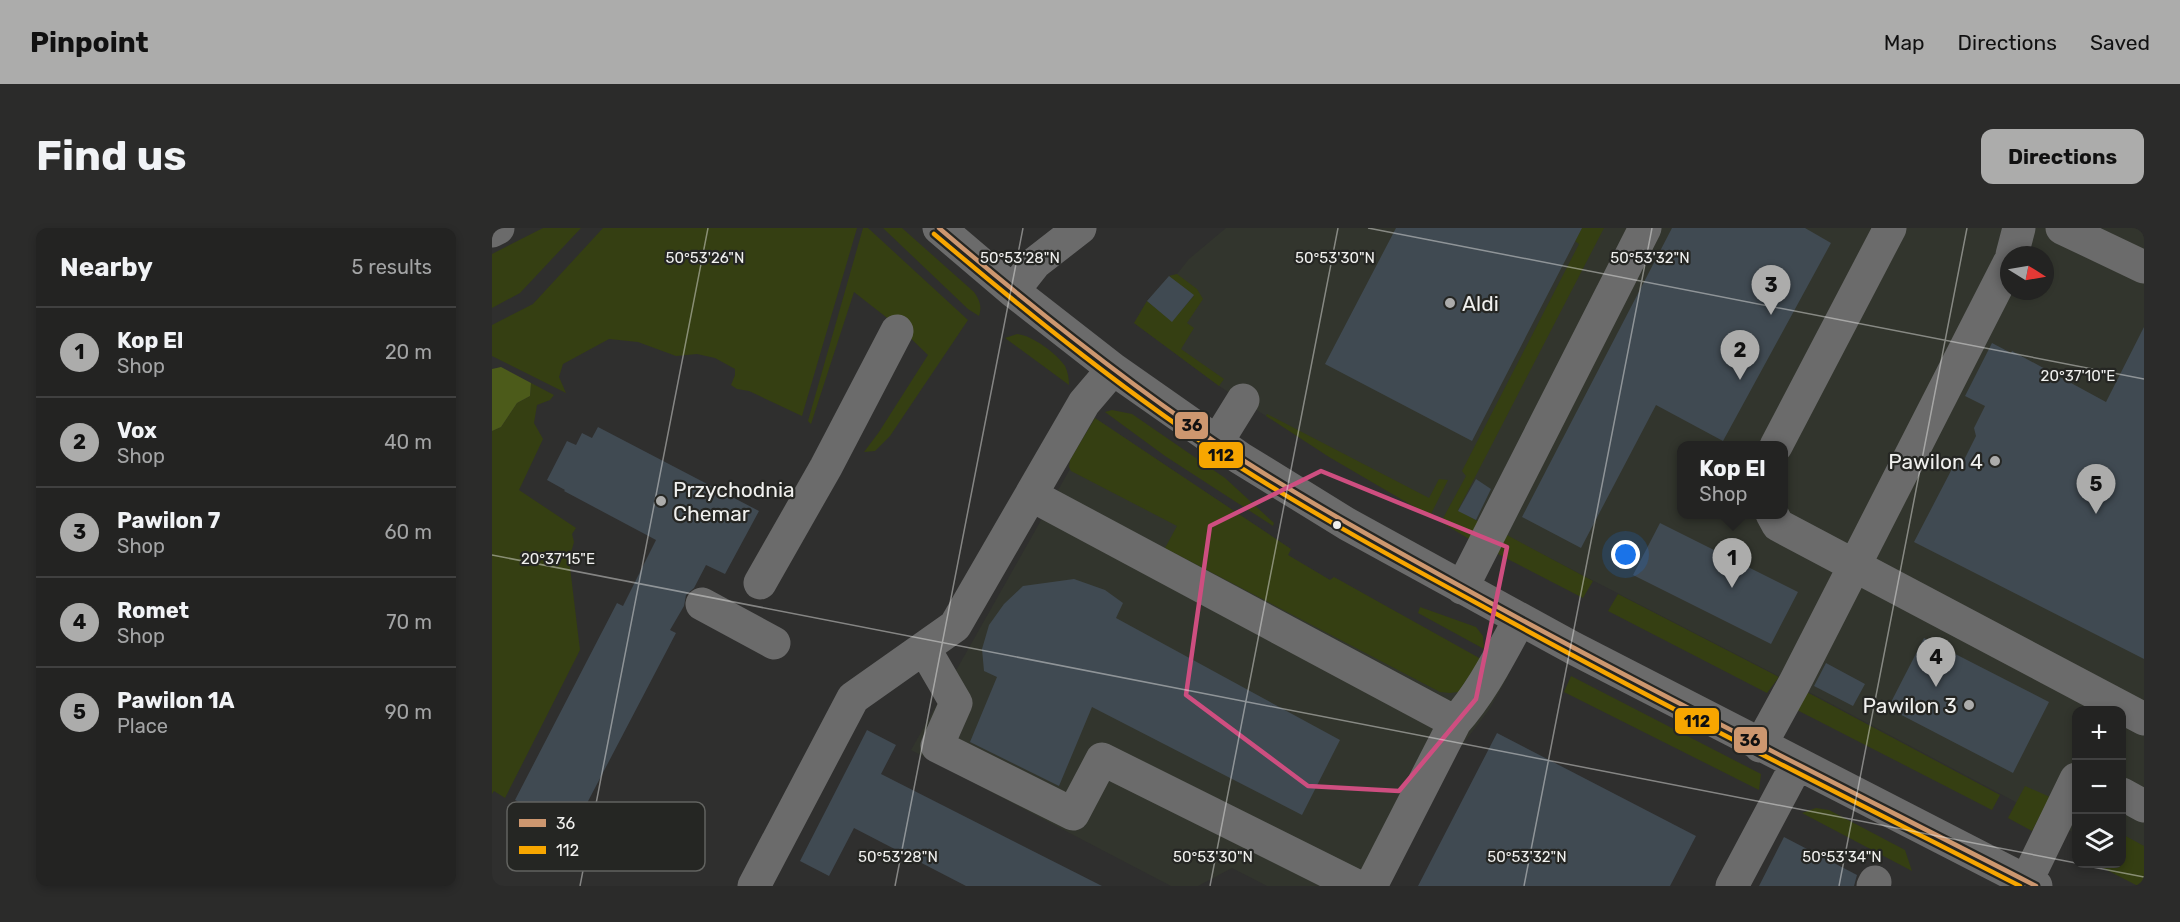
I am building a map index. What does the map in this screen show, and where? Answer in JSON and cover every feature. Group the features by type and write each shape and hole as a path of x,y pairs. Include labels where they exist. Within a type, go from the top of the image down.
{"street":[{"path":"492,231 498,228"},
{"path":"939,228 1013,291 1113,369 1218,442 1347,524 1462,588 1760,746 2029,884 2072,788"},
{"path":"1013,291 1035,264 1080,228"},
{"path":"1462,588 1645,228"},
{"path":"1779,441 1890,228"},
{"path":"2015,246 2019,228"},
{"path":"2062,228 2144,267"},
{"path":"1760,746 2000,281"},
{"path":"760,583 826,466 897,331"},
{"path":"754,886 853,698 955,626 1084,403 1113,369"},
{"path":"1218,442 1243,399"},
{"path":"1031,495 1455,722"},
{"path":"1775,519 1778,525 1855,564 2111,706"},
{"path":"702,604 774,643"},
{"path":"1371,886 1455,722 1466,710 1497,662 1520,619"},
{"path":"924,648 956,703 938,746 1073,814 1102,759 1357,886"},
{"path":"2126,712 2144,719"},
{"path":"1732,886 1797,764"},
{"path":"2126,797 2144,806"}],"highlighted area":[{"path":"1321,471 1507,547 1476,699 1399,791 1308,786 1186,695 1210,526"}],"shaded area":[{"path":"1226,228 2144,228 2144,869 2126,859 2126,706 2072,706 2072,832 1794,684 1458,511 1449,527 1266,416 1219,386 1134,323 1147,301 1169,276 1177,274 1189,259"},
{"path":"1095,418 1291,549 1288,555 1330,580 1334,577 1508,676 1489,710 1455,754 1386,886 1267,886 1232,868 1198,886 1171,886 911,750 1070,469 1070,460"}],"green space":[{"path":"543,228 581,228 520,293 492,308 492,254"},
{"path":"603,228 857,228 802,416 731,385 735,369 715,358 697,354 676,356 638,342 609,339 563,364 559,377 566,393 492,356 492,325 533,304"},
{"path":"863,228 868,228 968,320 890,436 875,451 864,452 928,355 900,328 854,292 811,424 808,421"},
{"path":"883,228 902,228 974,292 980,304 979,316 968,309"},
{"path":"1582,228 1604,228 1458,510 1481,523 1469,539 1441,522 1466,476 1462,471 1579,244 1575,241"},
{"path":"1177,274 1197,289 1203,299 1187,323 1194,328 1181,349 1224,379 1219,386 1134,323 1147,301 1172,321 1194,296 1169,276"},
{"path":"1017,334 1037,341 1056,356 1066,368 1069,385 1005,338"},
{"path":"501,367 531,383 530,396 517,403 501,427 492,431 492,369"},
{"path":"531,383 554,395 550,400 537,405 534,423 543,439 519,490 576,528 572,534 574,542 569,559 580,650 505,798 494,791 492,794 492,431 501,427 517,403 530,396"},
{"path":"1112,410 1132,414 1225,478 1274,523 1273,526 1165,456 1105,412"},
{"path":"1267,414 1429,498 1439,479 1448,480 1430,516 1329,457 1266,416"},
{"path":"1095,418 1291,549 1288,555 1330,580 1334,577 1481,659 1458,692 1440,692 1165,548 1177,526 1071,471 1070,460"},
{"path":"1505,534 1593,581 1583,598 1498,554"},
{"path":"1618,594 1779,677 1767,693 1608,611"},
{"path":"1420,607 1476,627 1483,636 1484,649 1418,613"},
{"path":"1571,676 1761,774 1759,790 1564,692"},
{"path":"1805,691 2000,795 1992,810 1797,710"},
{"path":"2025,786 2050,797 2032,831 2008,818"},
{"path":"1816,808 1829,810 1905,850 1912,871 1802,813"},
{"path":"2126,836 2144,846 2144,886 2138,886 2103,868 2126,868"}],"building":[{"name":"Aldi","path":"1396,228 1582,228 1472,441 1325,364"},
{"path":"1672,228 1805,228 1831,243 1723,441 1656,405 1581,548 1522,517"},
{"path":"1169,276 1194,295 1172,322 1147,301"},
{"path":"2144,327 2144,659 1914,542 1954,465 1963,462 1976,436 1974,428 1985,406 1965,396 1992,343 2011,353 2012,351 2106,402"},
{"path":"598,427 759,511 725,574 706,565 694,588 686,595 684,606 670,630 676,633 588,802 519,802 515,800 617,603 623,606 656,540 547,480 567,441 576,445 582,433 592,438"},
{"path":"1476,479 1491,489 1476,520 1458,511"},
{"path":"1660,523 1798,592 1771,644 1633,575"},
{"path":"1074,579 1105,590 1123,603 1116,618 1340,740 1302,815 1092,707 1059,786 970,742 997,677 984,671 982,649 989,625 1004,604 1023,586"},
{"name":"Pawilon 3","path":"1924,638 2049,702 2013,773 1888,708"},
{"path":"1826,663 1865,684 1853,706 1814,686"},
{"path":"867,730 896,745 881,774 1102,886 966,886 854,828 829,876 800,861"},
{"path":"1497,733 1696,836 1670,886 1418,886"},
{"path":"1784,837 1857,875 1854,886 1759,886"}],"transit line":[{"name":"36","path":"939,228 1049,319 1124,377 1202,433 1302,496 1555,638 2036,886"},
{"name":"112","path":"934,234 1120,384 1198,440 1298,503 1615,678 2020,886"}],"place":[{"name":"Aldi","path":"1450,303"},
{"name":"Pawilon 7","path":"1771,315"},
{"name":"Vox","path":"1740,380"},
{"name":"Pawilon 4","path":"1995,461"},
{"name":"Przychodnia Chemar","path":"661,501"},
{"name":"Pawilon 1A","path":"2096,514"},
{"name":"Kop El","path":"1732,588"},
{"name":"Romet","path":"1936,687"},
{"name":"Pawilon 3","path":"1969,705"}]}
